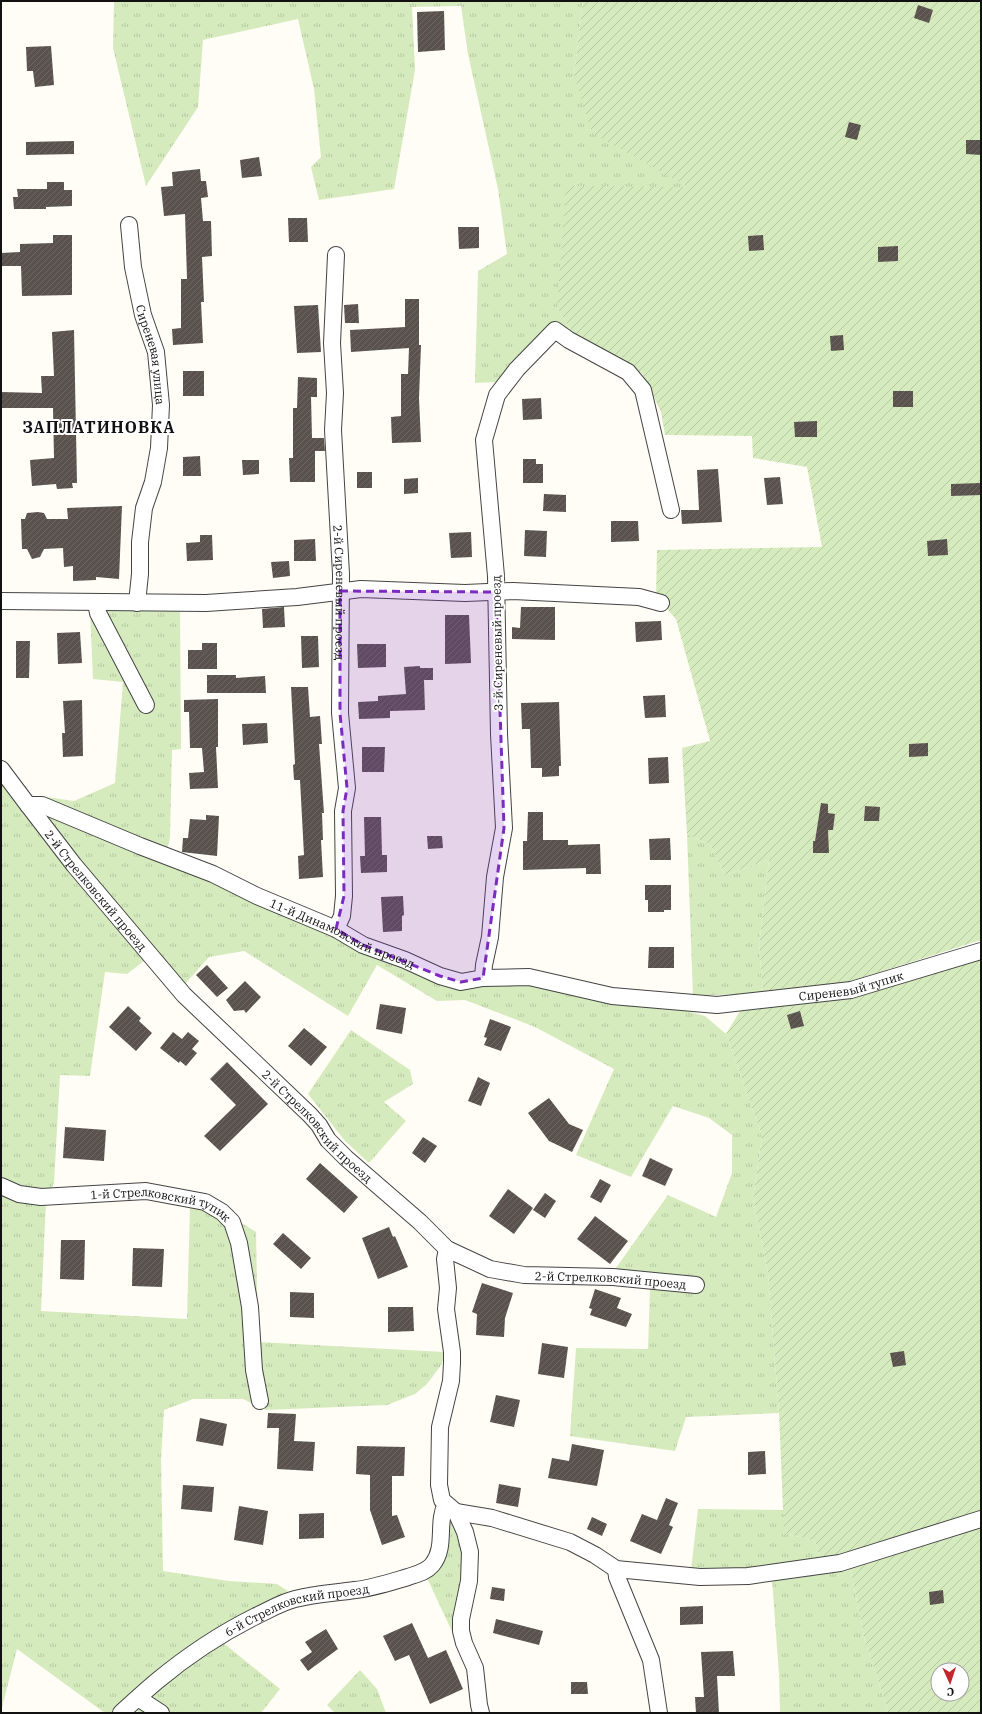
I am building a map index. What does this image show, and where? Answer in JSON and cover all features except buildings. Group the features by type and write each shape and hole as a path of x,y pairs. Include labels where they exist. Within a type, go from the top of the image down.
{"street":[{"name":"Сиреневая улица","path":"129,225 133,266 143,315 156,352 161,405 159,448 153,482 144,508 142,521 140,542 140,574 137,603"},
{"name":"2-й Сиреневый проезд","path":"336,255 332,343 335,393 333,430 340,574 340,713 347,788 343,811 344,896 342,916 336,929"},
{"name":"3-й Сиреневый проезд","path":"483,978 484,965 490,937 495,877 504,828 499,734 496,576 484,440 497,395 517,369 555,330 569,340 628,372 643,390 671,510"},
{"path":"1,601 206,603 297,597 361,589 639,597 661,603"},
{"path":"96,603 98,613 146,704"},
{"path":"1,769 28,806"},
{"name":"11-й Динамовский проезд","path":"28,806 42,805 140,846 213,874 257,896 336,929 363,945 405,960 440,976 461,982 483,978 529,977 612,996 717,1005"},
{"name":"2-й Стрелковский проезд","path":"28,806 150,958 184,995 310,1115 319,1125 328,1140 346,1158 420,1222 447,1249 490,1269 524,1275 613,1277 696,1285"},
{"name":"Сиреневый тупик","path":"717,1005 851,990 981,951"},
{"name":"1-й Стрелковский тупик","path":"1,1186 19,1194 41,1197 146,1191 205,1202 222,1212 232,1222 240,1243 250,1307 254,1370 260,1401"},
{"path":"447,1249 445,1259 448,1288 446,1309 452,1352 452,1363 451,1381 440,1427 439,1485 442,1500 451,1508 465,1532 470,1552 469,1582 461,1619 464,1643 475,1668 481,1713"},
{"path":"451,1508 536,1530 570,1542 595,1555 616,1569 700,1577 748,1576 840,1563 981,1519"},
{"name":"6-й Стрелковский проезд","path":"121,1713 158,1680 189,1657 239,1624 269,1609 294,1599 357,1590 424,1572 432,1565 438,1555 441,1541 442,1511 451,1508"},
{"path":"616,1569 617,1577 651,1660 660,1713"},
{"path":"138,1698 161,1713"}],"highlighted area":[{"path":"340,591 496,592 504,828 483,978 461,982 440,976 363,945 336,929 344,896 343,811 347,788 340,713"}],"green space":[{"path":"114,1 583,1 574,75 688,187 557,308 572,332 554,341 513,381 475,383 478,271 507,254 498,189 468,54 461,6 412,7 415,70 394,189 319,200 311,167 321,157 314,89 298,19 203,40 198,107 146,186 113,48"},
{"path":"583,1 981,1 981,940 848,982 763,993 759,944 769,860 725,875 710,845 687,834 682,748 710,741 676,619 656,597 657,550 822,547 807,467 753,458 752,436 665,435 661,412 642,373 572,332 557,308 566,186 688,187 592,133 574,75"},
{"path":"90,609 180,609 181,749 172,750 170,837 167,852 44,801 46,797 74,801 115,783 123,682 93,679"},
{"path":"1,781 72,877 144,961 127,974 105,972 90,1076 60,1075 54,1183 46,1202 41,1311 187,1319 190,1206 232,1217 256,1232 258,1342 444,1352 442,1364 427,1384 415,1394 387,1405 266,1410 243,1399 193,1399 164,1410 161,1459 163,1571 229,1581 277,1584 288,1591 269,1602 114,1713 105,1713 17,1649 1,1711"},
{"path":"45,814 210,880 451,987 469,989 486,985 525,983 673,1007 705,1016 726,1034 762,1136 753,1199 768,1273 779,1413 686,1417 675,1451 570,1436 576,1348 648,1349 650,1288 613,1272 668,1195 716,1217 732,1173 732,1135 709,1118 673,1106 631,1177 576,1155 614,1069 535,1027 465,1000 437,1001 377,965 348,1016 244,951 209,957 185,984 88,871"},
{"path":"687,834 710,845 725,875 769,860 759,944 763,993 693,996"},
{"path":"981,958 981,1713 887,1713 888,1711 865,1641 850,1568 821,1561 815,1541 784,1533 779,1413 768,1273 753,1199 762,1136 726,1034 740,1011 779,1004"},
{"path":"351,1030 410,1070 413,1084 384,1102 406,1121 369,1163 345,1141 308,1094"},
{"path":"698,1509 784,1510 784,1533 815,1541 821,1561 747,1570 691,1570"},
{"path":"448,1511 465,1544 455,1638 427,1578"},
{"path":"850,1568 865,1641 888,1711 887,1713 780,1713 779,1675 772,1579"},
{"path":"221,1641 280,1689 261,1713 140,1713 137,1711 161,1684"},
{"path":"360,1670 377,1689 386,1713 335,1713 327,1705"}],"district":[{"name":"ЗАПЛАТИНОВКА","path":"99,427"}]}
